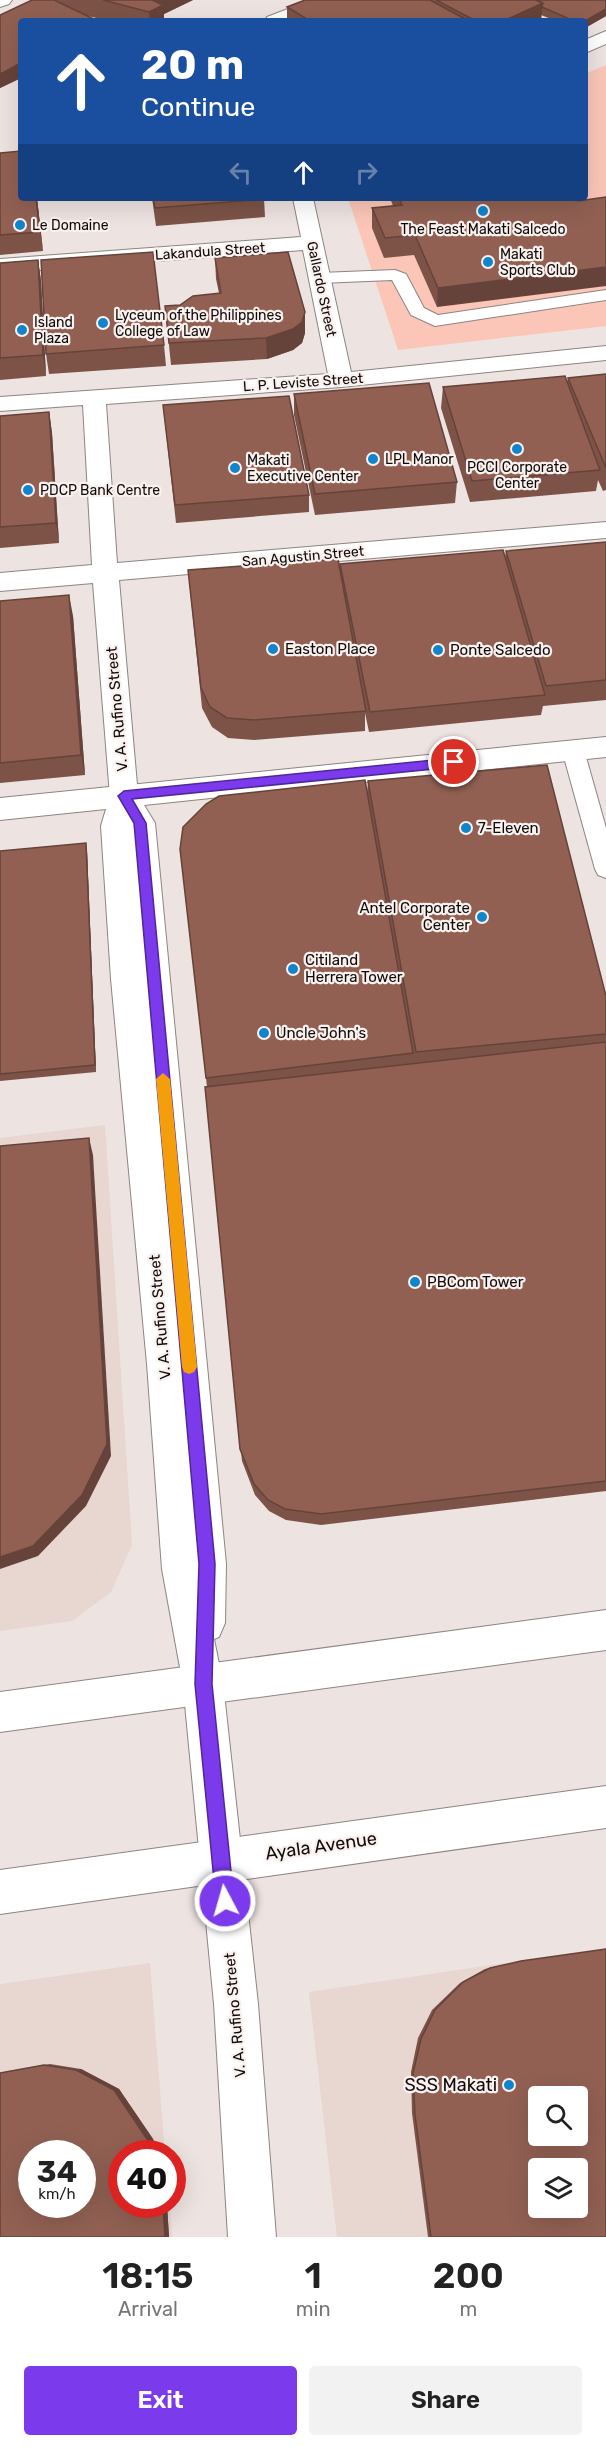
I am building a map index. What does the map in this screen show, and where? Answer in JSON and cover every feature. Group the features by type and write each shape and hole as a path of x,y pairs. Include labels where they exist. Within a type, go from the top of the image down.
{"street":[{"path":"282,18 327,0"},
{"path":"588,46 606,37"},
{"name":"Gallardo Street","path":"304,201 341,380"},
{"name":"Lakandula Street","path":"0,266 312,243"},
{"name":"L. P. Leviste Street","path":"0,404 341,380 606,353"},
{"name":"V. A. Rufino Street","path":"94,397 105,573 124,796 116,826 127,979 164,1352 181,1569 203,1684 236,2004 252,2237"},
{"name":"San Agustin Street","path":"0,582 606,530"},
{"path":"0,809 606,747"},
{"path":"0,1712 606,1630"},
{"name":"Ayala Avenue","path":"0,1892 606,1807"}],"lane":[{"path":"320,278 395,275 400,278 417,311 435,321 606,295"},
{"path":"573,750 606,868"}],"shaded area":[{"name":"Makati Sports Club","path":"606,65 606,326 398,350 349,201 588,201 588,73"},
{"path":"105,1125 132,1545 111,1592 72,1621 0,1631 0,1138"},
{"name":"SSS Makati","path":"606,1948 606,2237 337,2237 309,1992"},
{"path":"150,1963 164,2140 108,2140 108,2218 171,2218 172,2237 0,2237 0,1984"}],"building":[{"path":"32,0 54,0 92,18 18,18 18,65 0,74 0,15"},
{"path":"103,0 152,0 163,5 149,12"},
{"path":"305,0 430,0 463,18 305,18 287,7"},
{"path":"436,0 536,0 543,3 510,18 470,18"},
{"path":"536,0 606,0 606,9 588,19 567,18 542,7 543,3"},
{"name":"Le Domaine","path":"18,151 18,201 36,201 40,232 0,235 0,153"},
{"path":"606,197 606,267 438,288 415,235 385,238 372,208 402,205 400,201 588,200"},
{"path":"154,201 241,201 155,208"},
{"name":"Lyceum of the Philippines College of Law","path":"153,252 164,345 46,354 41,260"},
{"path":"288,252 305,312 302,322 293,329 266,338 169,343 165,306 180,305 193,296 221,293 215,258"},
{"name":"Island Plaza","path":"38,260 43,355 0,358 0,263"},
{"path":"606,374 606,468 568,378"},
{"name":"PCCI Corporate Center","path":"565,376 600,470 472,481 443,387"},
{"name":"LPL Manor","path":"429,383 457,482 315,494 294,394"},
{"name":"Makati Executive Center","path":"289,396 309,495 175,505 163,405"},
{"name":"PDCP Bank Centre","path":"49,412 56,523 0,527 0,416"},
{"path":"606,542 606,680 546,686 506,551"},
{"name":"Ponte Salcedo","path":"503,550 545,695 370,712 340,564"},
{"name":"Easton Place","path":"338,559 366,711 254,720 227,718 210,707 201,688 188,570"},
{"path":"69,595 81,755 0,763 0,601"},
{"name":"Antel Corporate Center","path":"547,765 606,996 606,1034 416,1052 368,781"},
{"name":"Citiland Herrera Tower","path":"365,780 413,1053 206,1078 180,849 183,827 206,804 219,796"},
{"path":"86,843 95,1065 0,1074 0,851"},
{"name":"PBCom Tower","path":"606,1042 606,1481 321,1514 285,1509 268,1500 254,1484 240,1449 205,1087"},
{"path":"89,1138 107,1444 82,1495 33,1546 0,1557 0,1146"},
{"name":"SSS Makati","path":"606,1949 606,2237 431,2237 415,2115 413,2073 421,2039 435,2010 463,1982 490,1968 521,1961"},
{"path":"44,2065 76,2070 114,2090 148,2140 108,2140 108,2218 164,2218 165,2237 0,2237 0,2073"}],"slow traffic":[{"path":"163,1079 189,1367"}],"place":[{"name":"The Feast Makati Salcedo","path":"483,211"},
{"name":"Le Domaine","path":"20,225"},
{"name":"Makati Sports Club","path":"488,262"},
{"name":"Lyceum of the Philippines College of Law","path":"103,323"},
{"name":"Island Plaza","path":"22,330"},
{"name":"PCCI Corporate Center","path":"517,449"},
{"name":"LPL Manor","path":"373,459"},
{"name":"Makati Executive Center","path":"235,468"},
{"name":"PDCP Bank Centre","path":"28,490"},
{"name":"Easton Place","path":"273,649"},
{"name":"Ponte Salcedo","path":"438,650"},
{"name":"7-Eleven","path":"466,828"},
{"name":"Antel Corporate Center","path":"482,917"},
{"name":"Citiland Herrera Tower","path":"293,969"},
{"name":"Uncle John's","path":"264,1033"},
{"name":"PBCom Tower","path":"415,1282"},
{"name":"SSS Makati","path":"509,2085"}],"route":[{"path":"225,1901 203,1684 207,1564 140,823 124,796 454,762"}]}
